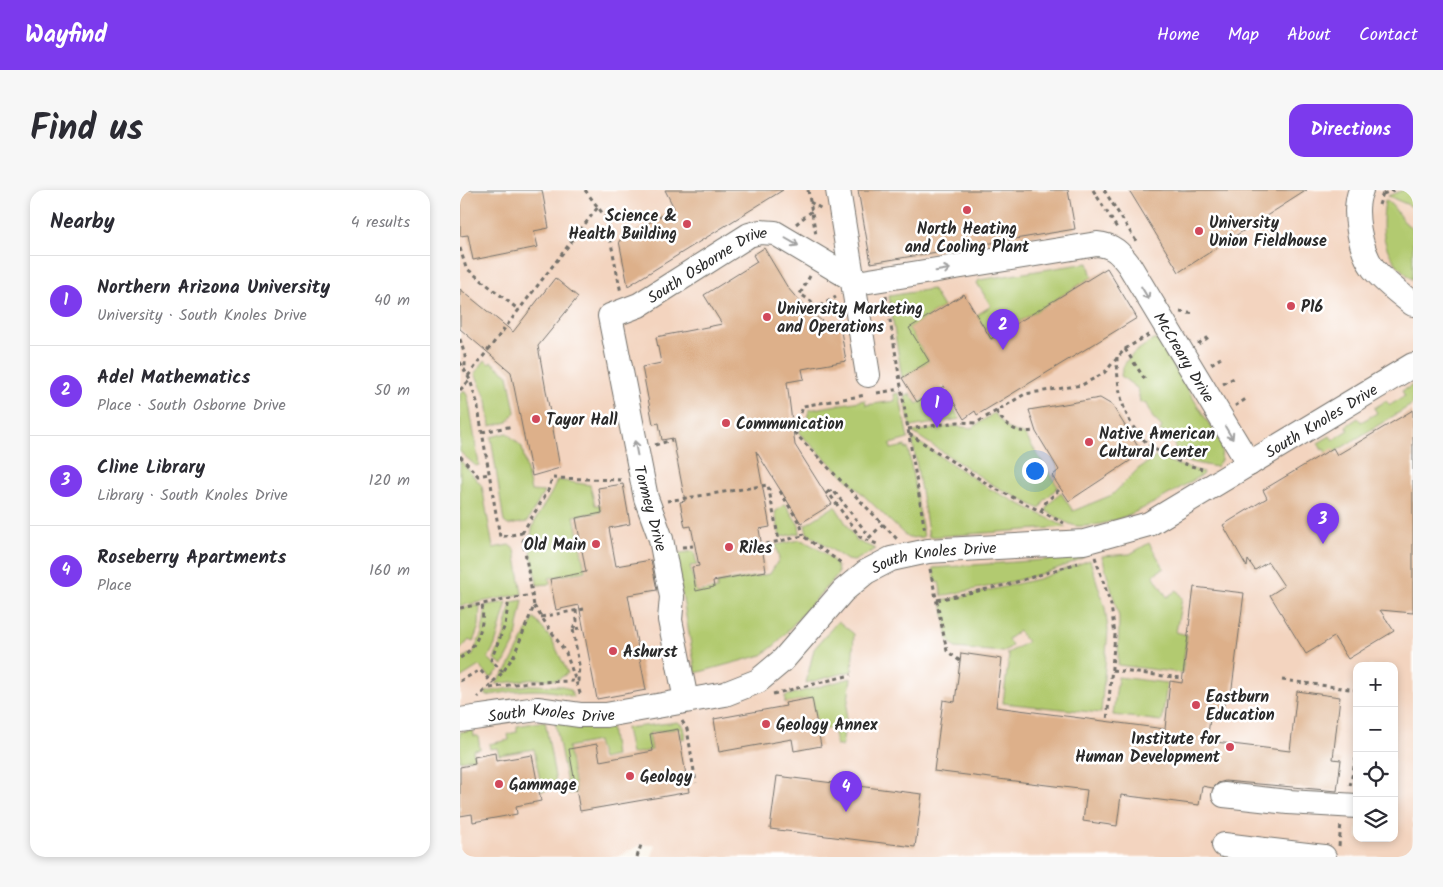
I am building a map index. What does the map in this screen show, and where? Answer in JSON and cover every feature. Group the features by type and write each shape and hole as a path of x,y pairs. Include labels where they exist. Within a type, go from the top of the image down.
{"street":[{"path":"838,190 854,278 868,375"},
{"path":"1376,191 1358,196 1356,217 1372,266 1387,283 1413,304"},
{"name":"South Osborne Drive","path":"618,313 639,305 749,235 760,232 775,233 854,278 888,289 1097,244 1126,244"},
{"name":"McCreary Drive","path":"1126,244 1249,464"},
{"name":"Tormey Drive","path":"618,313 646,498 661,539 672,597 670,620 686,700"},
{"name":"South Knoles Drive","path":"460,720 536,709 580,715 606,715 725,694 758,681 783,660 844,591 866,572 891,559 928,551 1084,542 1149,524 1413,364"},
{"path":"1224,795 1288,802 1353,806"},
{"path":"1224,845 1324,857"}],"path":[{"path":"585,190 606,218 618,313"},
{"path":"808,190 817,241"},
{"path":"1093,190 1126,244"},
{"path":"1104,190 1126,244"},
{"path":"1378,210 1376,191 1394,190"},
{"path":"460,390 598,207"},
{"path":"460,248 466,268 519,310"},
{"path":"812,271 800,294 811,301 815,309 838,296"},
{"path":"888,289 901,389 926,540"},
{"path":"1175,305 1180,314 1195,314"},
{"path":"908,432 958,422 976,423 1025,394 1082,385 1104,373 1125,349 1156,330"},
{"path":"1194,337 1202,351"},
{"path":"1198,344 1209,337"},
{"path":"460,339 465,356 465,371"},
{"path":"1125,349 1146,382"},
{"path":"1117,356 1119,397 1135,429 1157,452 1173,460 1212,471"},
{"path":"1206,358 1214,371"},
{"path":"1210,364 1221,358"},
{"path":"460,362 469,378 478,402 500,537 522,533"},
{"path":"1218,378 1226,392"},
{"path":"1222,385 1234,378"},
{"path":"802,413 803,406 901,389"},
{"path":"1231,399 1239,413"},
{"path":"1235,406 1246,399"},
{"path":"996,411 1008,426 1025,432 1034,431"},
{"path":"482,432 513,426"},
{"path":"794,432 901,543"},
{"path":"908,432 994,488 1066,524"},
{"path":"652,447 672,440"},
{"path":"460,456 478,476 489,474"},
{"path":"582,700 578,681 566,653 534,606 522,533 548,491 552,478 628,480"},
{"path":"663,502 768,485 779,541"},
{"path":"870,536 833,490 827,493 860,537 883,549"},
{"path":"1041,511 1046,502 1059,490"},
{"path":"780,491 801,526 803,536 839,560 848,569"},
{"path":"866,540 883,524"},
{"path":"766,544 803,536"},
{"path":"1087,558 1095,554 1112,605 1115,635 1108,722"},
{"path":"937,600 1018,581 1080,562"},
{"path":"930,566 947,651 960,661"},
{"path":"460,608 532,595"},
{"path":"503,672 491,660 505,625 509,599"},
{"path":"460,658 469,651 479,636 483,612 482,604"},
{"path":"476,699 490,688 514,655 534,606"},
{"path":"540,617 584,609"},
{"path":"576,610 576,621 573,630 579,665 578,681"},
{"path":"573,630 581,628"},
{"path":"460,681 480,670 493,684"},
{"path":"1112,670 1182,678"},
{"path":"1282,680 1353,689"},
{"path":"490,688 528,682 578,681"},
{"path":"637,857 641,844"}],"shaded area":[{"path":"460,190 1413,190 1413,857 1248,857 1221,854 1221,857 652,857 655,845 641,845 617,857 460,857"}],"green space":[{"path":"1403,190 1413,190 1413,207 1388,196"},
{"path":"1385,200 1413,228 1413,280 1395,262 1386,244 1383,224"},
{"path":"1088,263 1092,277 991,339 977,315 991,306 977,283 979,280"},
{"path":"932,289 943,307 909,328 929,361 902,378 889,296"},
{"path":"1153,340 1157,340 1159,343 1222,445 1221,460 1216,467 1178,460 1173,438 1160,431 1162,427 1153,418 1146,404 1140,402 1138,389 1121,376 1122,369 1128,359"},
{"path":"485,360 489,364 491,362 508,375 515,412 508,422 490,426 487,400 475,373"},
{"path":"1413,385 1413,404 1328,456 1324,449 1322,450 1318,443 1330,436 1333,440 1349,430 1346,426 1358,418 1361,422 1377,413 1374,408 1386,401 1390,405 1405,396 1402,391"},
{"path":"942,389 960,419 910,427 905,397 910,394 917,404"},
{"path":"464,390 468,397 479,465 476,466 460,452 460,394"},
{"path":"899,393 908,439 890,444 891,449 905,446 906,449 908,448 924,537 908,538 799,433 807,419 809,410 865,400 866,405 895,401 894,394"},
{"path":"994,413 1008,429 1025,435 1058,487 1044,501 1040,509 993,485 912,432 954,426 972,428"},
{"path":"507,433 522,447 531,491 544,492 527,522 508,525 504,522 491,437"},
{"path":"912,438 990,489 1066,527 929,537"},
{"path":"1157,456 1178,465 1203,472 1202,475 1142,509 1109,522 1077,526 1065,522 1046,511 1048,505 1061,493 1073,511 1112,495 1138,469"},
{"path":"460,460 482,486 493,548 509,545 515,550 522,594 460,606"},
{"path":"557,480 590,485 595,505 600,505 601,512 574,516 585,571 549,578 550,584 537,585 531,552 531,535 536,519"},
{"path":"785,504 799,525 800,533 780,537 775,512"},
{"path":"835,506 857,541 876,549 854,561 847,560 807,533 805,525"},
{"path":"799,540 815,547 831,558 835,563 838,574 775,645 762,655 696,673 675,554 694,551 697,565 690,566 696,592 717,589 717,583 770,574 779,559 776,545"},
{"path":"1149,543 1164,568 1153,575 1167,597 1177,590 1182,598 1176,632 1187,635 1182,673 1118,665 1119,617 1102,556 1130,554"},
{"path":"1084,557 1067,565 1032,576 942,596 939,582 936,583 933,568"},
{"path":"1090,560 1105,608 1108,630 1101,713 1003,703 1009,655 1006,654 1027,642 1019,631 1008,639 1012,646 1003,652 955,648 948,640 942,601 1038,579"},
{"path":"523,600 515,642 503,665 494,659 504,636 511,602"},
{"path":"507,602 495,645 488,658 500,669 491,678 479,666 460,678 460,660 469,654 472,656 482,633 486,605"},
{"path":"480,605 479,626 473,642 469,640 460,650 460,609"},
{"path":"534,618 552,640 568,673 557,680 535,679 495,684 508,668"},
{"path":"838,621 854,634 852,671 806,683 814,649"},
{"path":"1118,677 1167,683 1162,721 1113,715"},
{"path":"851,678 842,747 836,745 833,728 818,730 812,698 785,703 785,696"},
{"path":"529,685 563,686 571,690 573,697 541,690 508,692 486,696 486,692"},
{"path":"545,721 557,788 542,791 534,749 499,755 497,748 490,749 489,744 509,740 508,734 517,732 517,726"},
{"path":"555,721 580,727 611,727 615,756 602,759 597,741 568,747 576,793 569,794"},
{"path":"678,722 683,726 685,738 682,739 680,728 649,733 652,750 631,754 626,728"},
{"path":"473,730 474,736 478,736 480,749 473,750 474,758 460,761 460,732"}],"building":[{"path":"460,190 542,190 549,228 534,231 538,247 473,260 468,235 460,236"},
{"name":"Science & Health Building","path":"665,190 783,190 628,286 619,241 674,208"},
{"name":"North Heating and Cooling Plant","path":"858,190 1068,190 1075,229 871,263"},
{"name":"University Union Fieldhouse","path":"1129,190 1307,190 1179,272"},
{"path":"764,248 788,288 806,309 829,326 840,325 846,361 802,369 804,379 787,382 795,445 832,504 801,523 756,451 770,527 759,529 766,571 713,581 714,587 696,591 692,567 699,566 691,526 685,527 680,502 685,501 673,438 662,440 659,423 653,424 642,367 661,363 656,337 722,324 704,295 757,262 753,255"},
{"path":"1107,268 1137,318 977,415 975,411 964,419 944,386 917,402 902,378 929,361 909,328 964,294 991,339"},
{"name":"Tayor Hall","path":"555,278 578,297 538,346 560,468 532,476 511,372 460,329 460,289 513,332"},
{"name":"Native American Cultural Center","path":"1100,398 1112,405 1142,453 1069,501 1052,476 1059,470 1036,432 1029,410"},
{"path":"1413,410 1413,613 1380,610 1394,631 1348,659 1334,637 1306,654 1270,595 1284,586 1268,562 1255,570 1248,560 1247,567 1223,525 1267,498 1263,490 1333,448 1337,455"},
{"path":"623,484 630,524 609,528 616,566 651,560 657,590 628,595 646,690 597,699 579,605 556,610 550,579 586,572 576,518 602,513 598,488"},
{"name":"Eastburn Education","path":"1194,587 1244,593 1231,696 1225,696 1223,714 1211,712 1207,741 1290,751 1297,691 1340,697 1333,759 1341,760 1337,791 1225,781 1218,783 1213,788 1202,786 1199,805 1121,795 1117,826 1083,821 1087,790 934,771 943,700 955,702 961,653 1002,659 996,707 1165,729 1170,681 1182,683"},
{"name":"Geology Annex","path":"812,698 821,746 794,751 792,739 719,752 714,719 786,706 785,703"},
{"name":"Geology","path":"678,729 689,792 580,811 569,749 597,744 600,761 653,751 650,734"},
{"name":"Gammage","path":"495,753 496,761 532,755 541,801 516,806 517,814 473,822 472,814 460,816 460,767 475,764 474,757"},
{"path":"777,776 922,794 915,847 770,829"}],"place":[{"name":"North Heating and Cooling Plant","path":"967,210"},
{"name":"Science & Health Building","path":"687,224"},
{"name":"University Union Fieldhouse","path":"1199,231"},
{"name":"P16","path":"1291,306"},
{"name":"University Marketing and Operations","path":"767,317"},
{"name":"Adel Mathematics","path":"1003,350"},
{"name":"Tayor Hall","path":"536,419"},
{"name":"Communication","path":"726,423"},
{"name":"Northern Arizona University","path":"937,428"},
{"name":"Native American Cultural Center","path":"1089,442"},
{"name":"Old Main","path":"596,544"},
{"name":"Cline Library","path":"1323,544"},
{"name":"Riles","path":"729,547"},
{"name":"Ashurst","path":"613,651"},
{"name":"Eastburn Education","path":"1196,705"},
{"name":"Geology Annex","path":"766,724"},
{"name":"Institute for Human Development","path":"1230,747"},
{"name":"Geology","path":"630,776"},
{"name":"Gammage","path":"499,784"},
{"name":"Roseberry Apartments","path":"846,812"}]}
